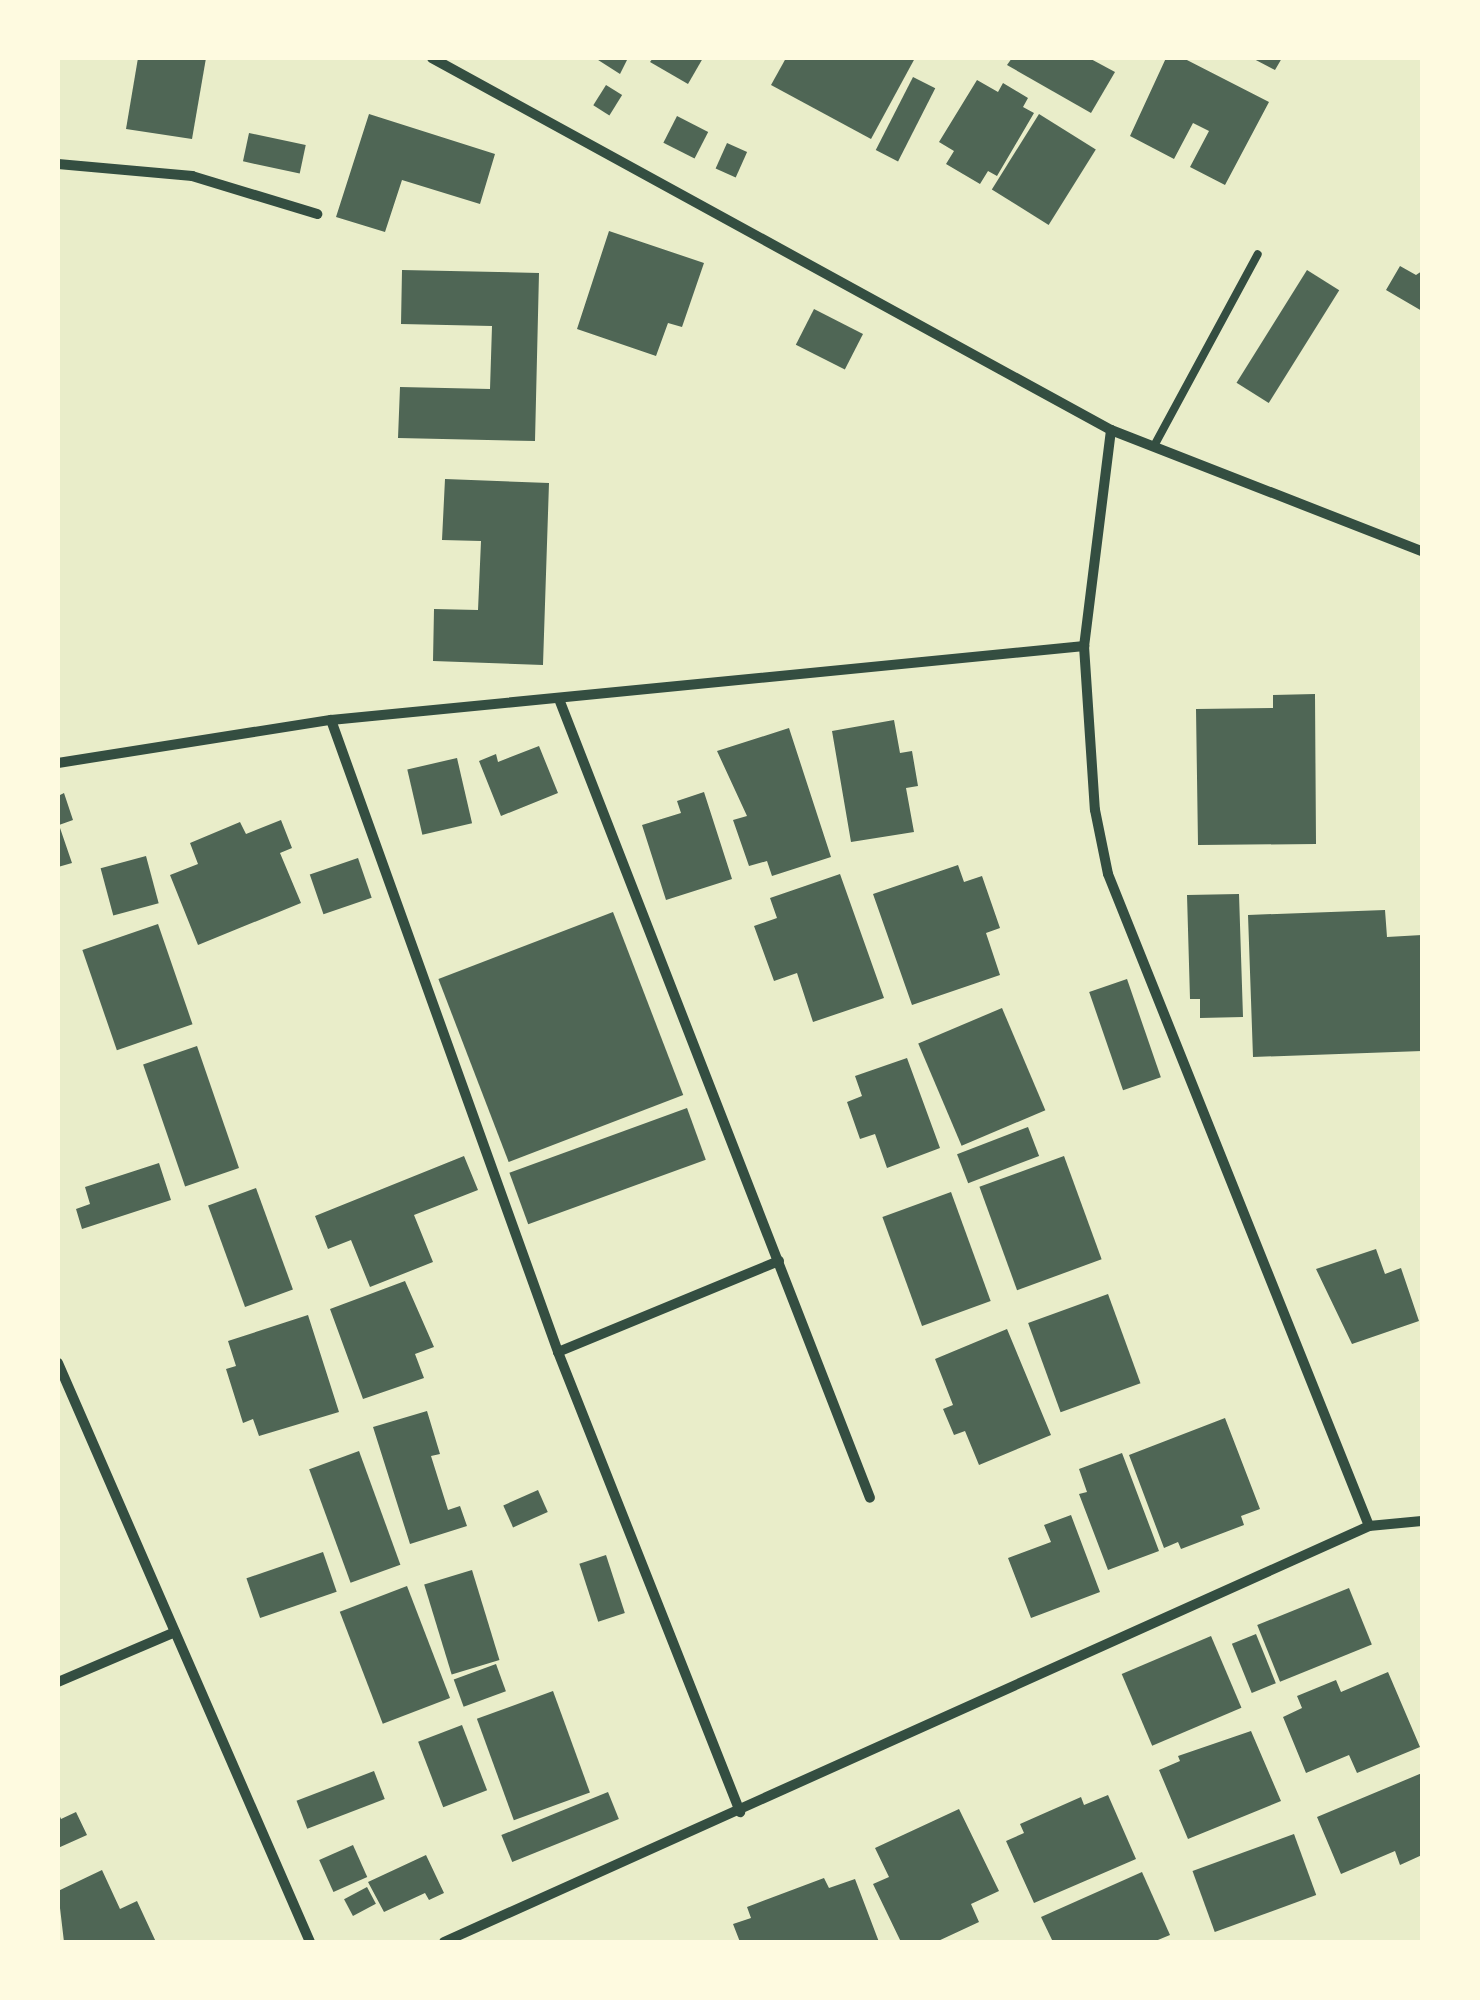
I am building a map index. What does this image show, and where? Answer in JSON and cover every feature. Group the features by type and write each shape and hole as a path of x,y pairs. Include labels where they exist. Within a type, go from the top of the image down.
{"street":[{"path":"432,58 1111,430 1422,551"},
{"path":"58,164 192,176 317,214"},
{"path":"1111,430 1084,646 1095,810 1108,874 1369,1526"},
{"path":"58,763 331,720 1084,646"},
{"path":"560,699 642,923 870,1498"},
{"path":"331,720 558,1352 740,1812"},
{"path":"558,1352 779,1261"},
{"path":"58,1363 310,1942"},
{"path":"444,1942 1369,1526 1422,1521"},
{"path":"58,1682 174,1632"}],"lane":[{"path":"1154,446 1258,254"}],"building":[{"path":"138,58 206,58 192,139 126,129"},
{"path":"595,58 628,58 620,74"},
{"path":"653,58 703,58 688,84 650,62"},
{"path":"786,58 915,58 871,139 771,85"},
{"path":"1012,58 1089,58 1115,72 1091,113 1007,65"},
{"path":"1166,58 1183,58 1269,102 1225,185 1190,167 1209,131 1193,123 1174,159 1130,136"},
{"path":"1252,58 1282,58 1275,70"},
{"path":"913,77 935,88 898,161 876,150"},
{"path":"977,80 998,92 1003,83 1028,98 1023,107 1034,113 997,176 988,171 980,184 946,164 954,151 939,142"},
{"path":"606,85 622,95 609,115 593,105"},
{"path":"369,114 495,154 480,204 402,180 385,232 336,217"},
{"path":"1039,114 1096,150 1049,225 992,189"},
{"path":"677,116 708,132 695,159 663,143"},
{"path":"249,133 306,145 300,173 243,161"},
{"path":"727,143 747,152 736,178 716,169"},
{"path":"609,231 704,263 682,327 668,323 656,356 577,329"},
{"path":"1400,266 1416,275 1422,271 1422,311 1386,290"},
{"path":"402,270 539,273 535,441 398,438 400,387 490,389 492,326 401,324"},
{"path":"1307,270 1339,290 1269,403 1237,383"},
{"path":"814,309 863,334 845,370 796,345"},
{"path":"445,479 549,483 543,665 433,661 434,609 478,610 481,541 442,540"},
{"path":"1315,694 1316,844 1198,845 1196,709 1273,708 1273,695"},
{"path":"894,720 900,753 912,751 918,786 906,788 914,832 851,842 832,731"},
{"path":"789,728 831,857 772,876 767,861 749,866 733,820 747,816 717,751"},
{"path":"539,746 558,793 501,816 479,761 496,754 498,762"},
{"path":"457,758 472,823 422,835 407,769"},
{"path":"704,792 732,879 666,900 642,825 681,813 677,801"},
{"path":"64,793 73,820 59,825 72,863 58,867 58,796"},
{"path":"281,820 292,848 280,853 301,903 198,945 170,875 198,864 190,843 240,822 246,834"},
{"path":"146,856 159,903 113,915 101,868"},
{"path":"358,858 372,898 323,914 310,875"},
{"path":"958,865 964,882 982,876 1000,928 986,933 1000,975 912,1005 873,894"},
{"path":"840,874 884,998 813,1022 797,973 774,981 754,926 777,918 770,898"},
{"path":"1239,894 1243,1017 1200,1018 1200,999 1190,999 1187,895"},
{"path":"1385,910 1387,937 1422,935 1422,1051 1253,1057 1248,915"},
{"path":"613,912 683,1095 509,1162 438,979"},
{"path":"158,924 193,1024 117,1050 82,950"},
{"path":"1127,979 1161,1077 1123,1090 1089,992"},
{"path":"1002,1008 1045,1110 962,1146 918,1044"},
{"path":"197,1046 239,1168 185,1187 143,1065"},
{"path":"907,1058 940,1148 887,1168 875,1134 860,1139 847,1102 862,1096 855,1076"},
{"path":"687,1108 706,1160 528,1224 509,1173"},
{"path":"1028,1127 1039,1156 968,1183 957,1154"},
{"path":"464,1156 478,1190 414,1215 433,1262 370,1287 351,1240 328,1249 315,1216"},
{"path":"1064,1156 1102,1259 1017,1290 979,1187"},
{"path":"159,1163 171,1200 82,1229 76,1209 90,1204 85,1187"},
{"path":"256,1188 293,1289 245,1307 208,1205"},
{"path":"951,1192 991,1301 922,1326 882,1217"},
{"path":"1376,1249 1385,1274 1401,1268 1419,1321 1352,1344 1316,1269"},
{"path":"405,1281 434,1347 415,1354 424,1378 363,1399 330,1309"},
{"path":"1108,1294 1140,1383 1061,1412 1028,1323"},
{"path":"308,1315 339,1412 259,1436 253,1419 243,1423 226,1369 236,1366 228,1341"},
{"path":"1007,1329 1051,1435 979,1465 965,1431 954,1435 943,1409 953,1405 935,1359"},
{"path":"427,1411 440,1454 431,1456 448,1510 460,1506 467,1526 410,1544 373,1427"},
{"path":"1225,1418 1260,1509 1241,1516 1244,1525 1181,1549 1178,1542 1164,1548 1129,1455"},
{"path":"359,1451 400,1565 351,1583 309,1469"},
{"path":"1122,1453 1159,1551 1108,1570 1079,1494 1087,1492 1079,1469"},
{"path":"538,1490 548,1512 513,1527 503,1505"},
{"path":"1071,1515 1100,1592 1031,1618 1008,1558 1051,1542 1044,1525"},
{"path":"323,1552 337,1592 260,1618 246,1578"},
{"path":"606,1555 625,1613 598,1622 579,1564"},
{"path":"472,1570 499,1660 452,1675 424,1585"},
{"path":"407,1586 450,1698 383,1724 340,1612"},
{"path":"1349,1588 1372,1645 1280,1682 1257,1625"},
{"path":"1256,1634 1276,1683 1252,1693 1232,1644"},
{"path":"1211,1636 1241,1708 1152,1746 1122,1674"},
{"path":"496,1664 506,1691 464,1707 454,1679"},
{"path":"1388,1672 1420,1747 1357,1773 1349,1755 1306,1773 1283,1717 1302,1708 1297,1696 1336,1680 1341,1692"},
{"path":"553,1691 590,1792 514,1820 477,1719"},
{"path":"462,1725 487,1790 443,1807 418,1742"},
{"path":"1251,1731 1281,1801 1188,1839 1159,1770 1180,1761 1178,1756"},
{"path":"374,1771 385,1799 307,1829 297,1801"},
{"path":"1422,1773 1422,1855 1400,1865 1395,1851 1341,1874 1317,1817"},
{"path":"608,1792 619,1819 512,1862 501,1835"},
{"path":"1108,1795 1136,1859 1034,1903 1006,1841 1024,1833 1020,1824 1081,1797 1084,1805"},
{"path":"959,1809 999,1891 971,1904 979,1922 936,1942 901,1942 873,1884 889,1877 875,1848"},
{"path":"58,1812 61,1819 76,1812 87,1835 58,1848"},
{"path":"1294,1834 1316,1895 1215,1932 1193,1871"},
{"path":"353,1845 367,1877 333,1892 319,1860"},
{"path":"426,1855 444,1893 429,1900 425,1893 384,1912 368,1882"},
{"path":"102,1870 120,1909 137,1901 156,1942 64,1942 58,1891"},
{"path":"1142,1872 1170,1935 1153,1942 1053,1942 1041,1917"},
{"path":"824,1878 829,1888 855,1879 879,1942 740,1942 733,1924 751,1918 747,1907"},
{"path":"367,1887 376,1904 353,1916 344,1899"}]}
